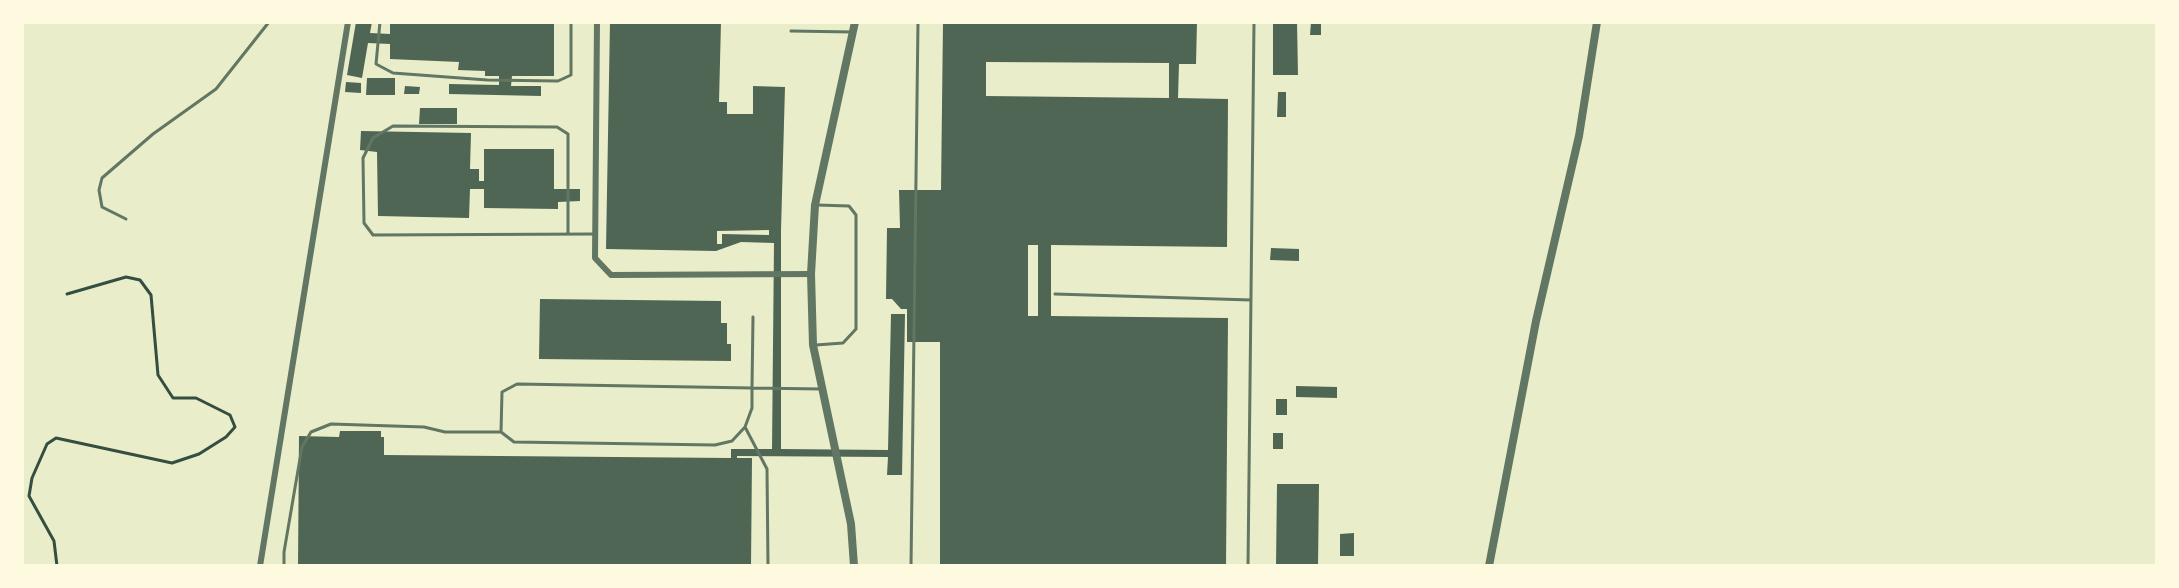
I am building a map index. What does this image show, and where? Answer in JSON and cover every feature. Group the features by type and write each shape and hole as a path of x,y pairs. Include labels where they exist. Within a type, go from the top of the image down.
{"street":[{"path":"260,566 348,22"},
{"path":"597,22 595,258 611,275 812,274"},
{"path":"854,566 851,524 813,345 812,274 816,205 855,22"},
{"path":"1489,566 1536,321 1579,136 1597,22"}],"lane":[{"path":"126,219 102,207 99,190 102,178 153,134 216,89 269,22"},
{"path":"380,22 376,64 393,73 487,80 558,81 571,75 571,22"},
{"path":"911,566 918,22"},
{"path":"1248,566 1254,22"},
{"path":"791,31 853,32"},
{"path":"568,234 568,134 557,128 393,126 373,138 363,158 364,223 372,236 596,234"},
{"path":"813,345 843,343 856,329 856,214 849,206 816,205"},
{"path":"1055,294 1251,300"},
{"path":"284,566 284,552 302,447 311,432 331,424 424,427 445,432 501,432 514,442 715,445 732,441 745,427 752,408 753,317"},
{"path":"501,432 502,392 517,384 823,388"},
{"path":"745,427 767,469 768,566"}],"path":[{"path":"57,566 54,541 29,496 32,478 47,444 56,438 172,463 199,454 226,437 235,427 230,415 196,398 172,398 158,375 151,295 140,280 126,277 67,294"}],"building":[{"path":"356,22 372,22 370,33 390,34 390,22 554,22 554,76 512,76 511,86 541,86 541,96 449,94 449,84 499,85 499,76 485,76 485,71 458,70 459,62 390,59 390,44 368,43 362,78 347,75"},
{"path":"610,22 721,22 719,102 727,102 727,114 753,114 753,86 785,87 781,230 781,449 888,450 891,314 905,314 902,475 887,475 888,457 737,456 737,458 752,458 751,566 298,566 299,436 339,437 340,431 381,431 381,437 384,437 384,455 731,458 731,449 772,449 774,243 741,242 716,251 606,249","holes":["769,230 769,235 722,234 722,244 717,244 717,231"]},
{"path":"943,22 1197,22 1196,64 1179,64 1178,98 1228,99 1227,247 1051,245 1051,316 1228,318 1226,566 940,566 940,342 907,342 907,309 901,309 892,299 886,299 887,228 900,228 899,190 941,190","holes":["986,62 1169,63 1169,98 986,96","1028,245 1038,245 1038,316 1028,316"]},
{"path":"1273,22 1297,22 1298,75 1273,75"},
{"path":"1311,22 1321,22 1321,35 1310,35"},
{"path":"367,78 395,78 395,95 366,95"},
{"path":"346,82 361,83 361,93 345,92"},
{"path":"405,86 420,87 419,94 404,94"},
{"path":"1278,92 1286,92 1286,117 1277,117"},
{"path":"420,108 457,108 457,124 419,124"},
{"path":"361,131 471,133 470,169 479,169 479,181 484,181 484,149 554,149 554,189 580,189 580,201 558,202 558,209 484,208 484,189 470,189 469,218 378,216 377,152 360,150"},
{"path":"1271,248 1299,249 1299,261 1270,260"},
{"path":"540,299 721,301 721,323 727,323 727,344 731,344 731,361 539,359"},
{"path":"1296,386 1337,387 1337,398 1296,397"},
{"path":"1276,399 1287,399 1287,415 1276,415"},
{"path":"1273,433 1283,433 1283,449 1273,449"},
{"path":"1277,484 1319,484 1318,566 1276,566"},
{"path":"1354,533 1354,556 1340,556 1340,534"}]}
